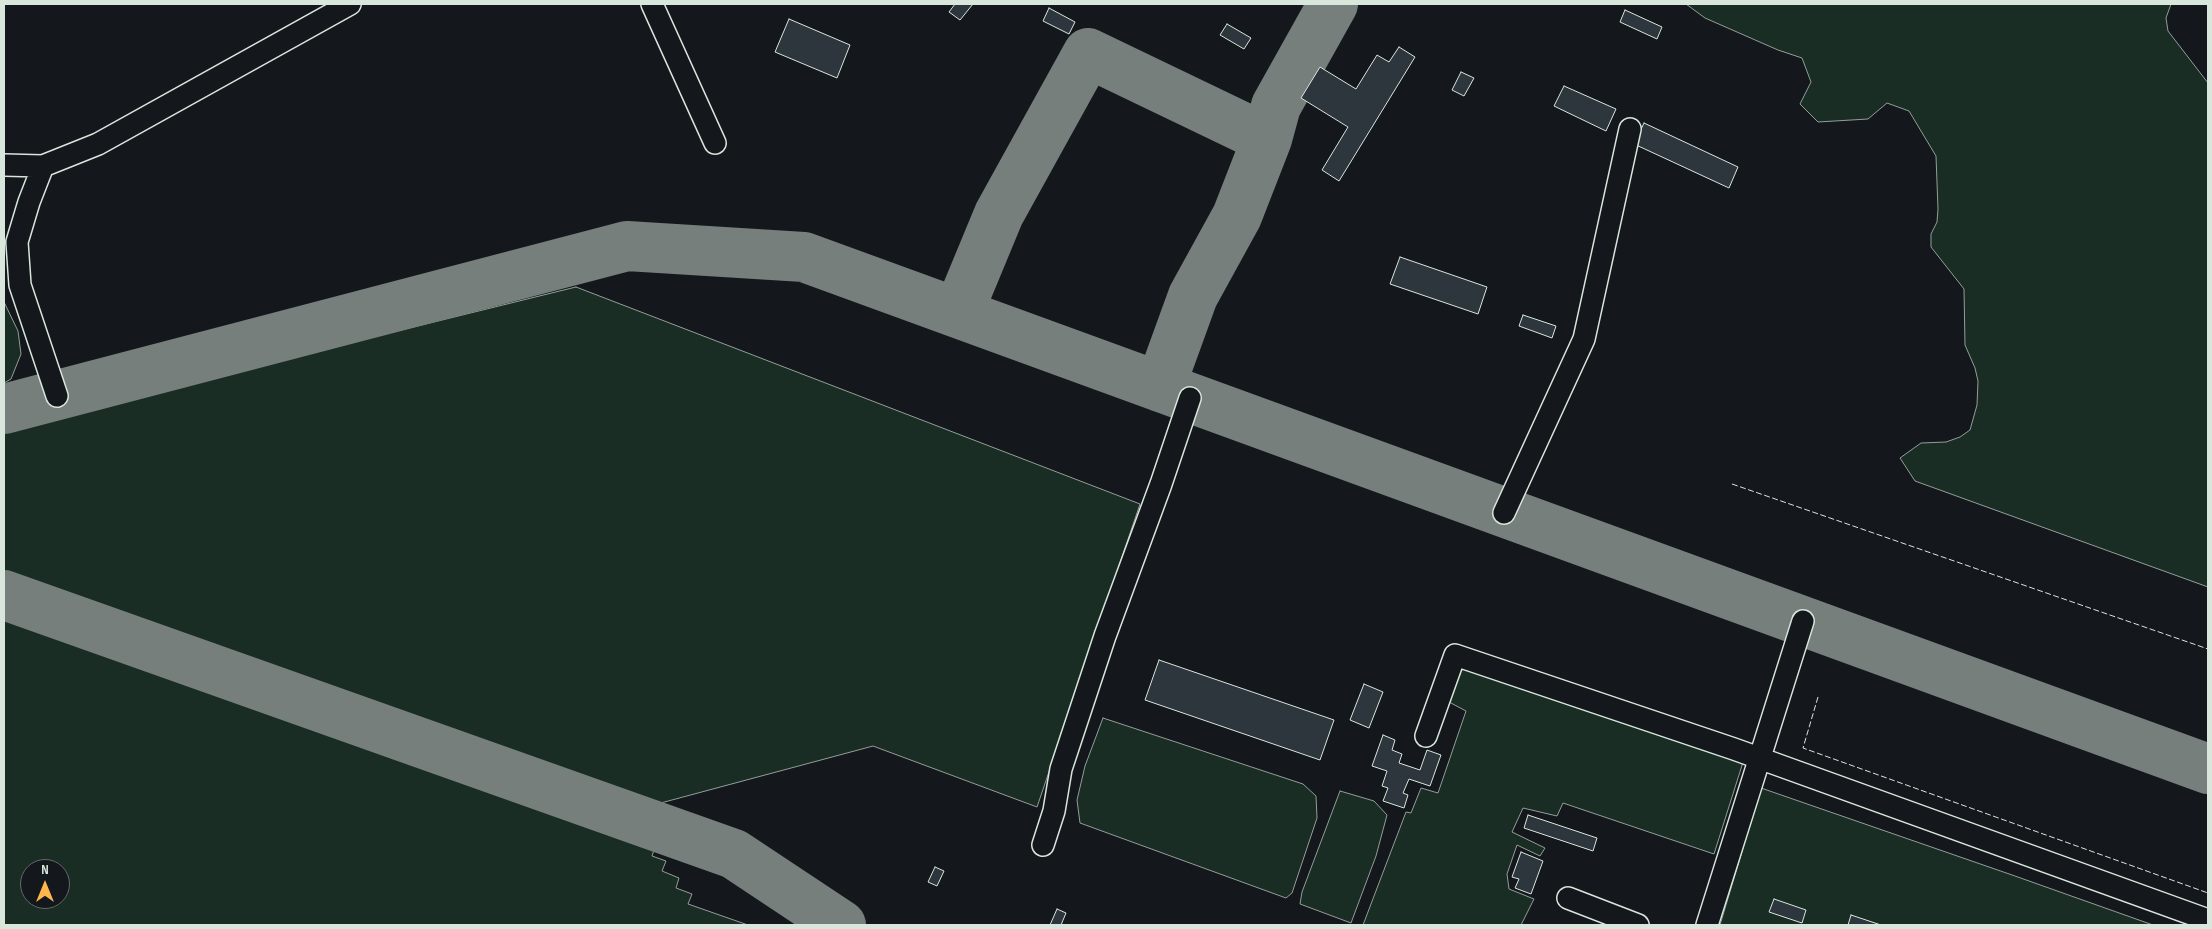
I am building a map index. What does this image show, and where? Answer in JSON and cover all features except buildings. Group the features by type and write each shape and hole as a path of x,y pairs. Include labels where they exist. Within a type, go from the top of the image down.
{"lane":[{"path":"4,165 43,166 98,144 350,4"},
{"path":"652,4 716,143"},
{"path":"1504,512 1584,340 1630,129"},
{"path":"43,166 29,202 17,242 20,285 57,396"},
{"path":"1043,845 1054,811 1061,768 1105,636 1161,484 1190,398"},
{"path":"1707,925 1803,622"},
{"path":"1426,736 1455,655 1759,758 2208,920"},
{"path":"1568,898 1638,925"}],"green space":[{"path":"1686,4 2171,4 2166,18 2168,31 2208,83 2208,587 1915,481 1900,458 1921,443 1946,442 1960,437 1970,430 1977,405 1978,381 1975,368 1965,345 1964,289 1931,247 1931,234 1937,222 1938,209 1936,156 1909,111 1887,103 1868,119 1818,122 1800,104 1811,82 1802,58 1778,50 1705,18"},
{"path":"576,287 1140,504 1037,807 873,746 657,804 4,573 4,428"},
{"path":"4,302 18,331 21,354 11,379 4,383"},
{"path":"4,616 655,847 652,856 666,861 662,871 679,878 676,888 692,894 688,904 748,925 4,925"},
{"path":"1463,666 1744,759 1714,854 1563,803 1557,816 1523,808 1512,832 1545,848 1540,856 1517,845 1507,874 1509,889 1534,899 1521,925 1363,925 1406,812 1411,813 1421,788 1438,793 1466,711 1449,702"},
{"path":"1103,718 1303,784 1316,796 1317,818 1292,893 1286,898 1080,823 1077,800 1085,766"},
{"path":"1761,788 2015,876 2153,925 1720,925"},
{"path":"1340,791 1374,801 1387,815 1376,856 1351,923 1300,904 1302,892"}],"taxiway":[{"path":"1160,387 1193,296 1237,216 1267,139 1276,106 1333,4"},
{"path":"958,313 999,214 1088,53 1267,139"},
{"path":"4,409 627,246 804,257 2208,769"},
{"path":"4,595 734,854 841,925"}],"fence":[{"path":"1732,484 2208,649"},
{"path":"1818,697 1803,748 2208,893"}]}
